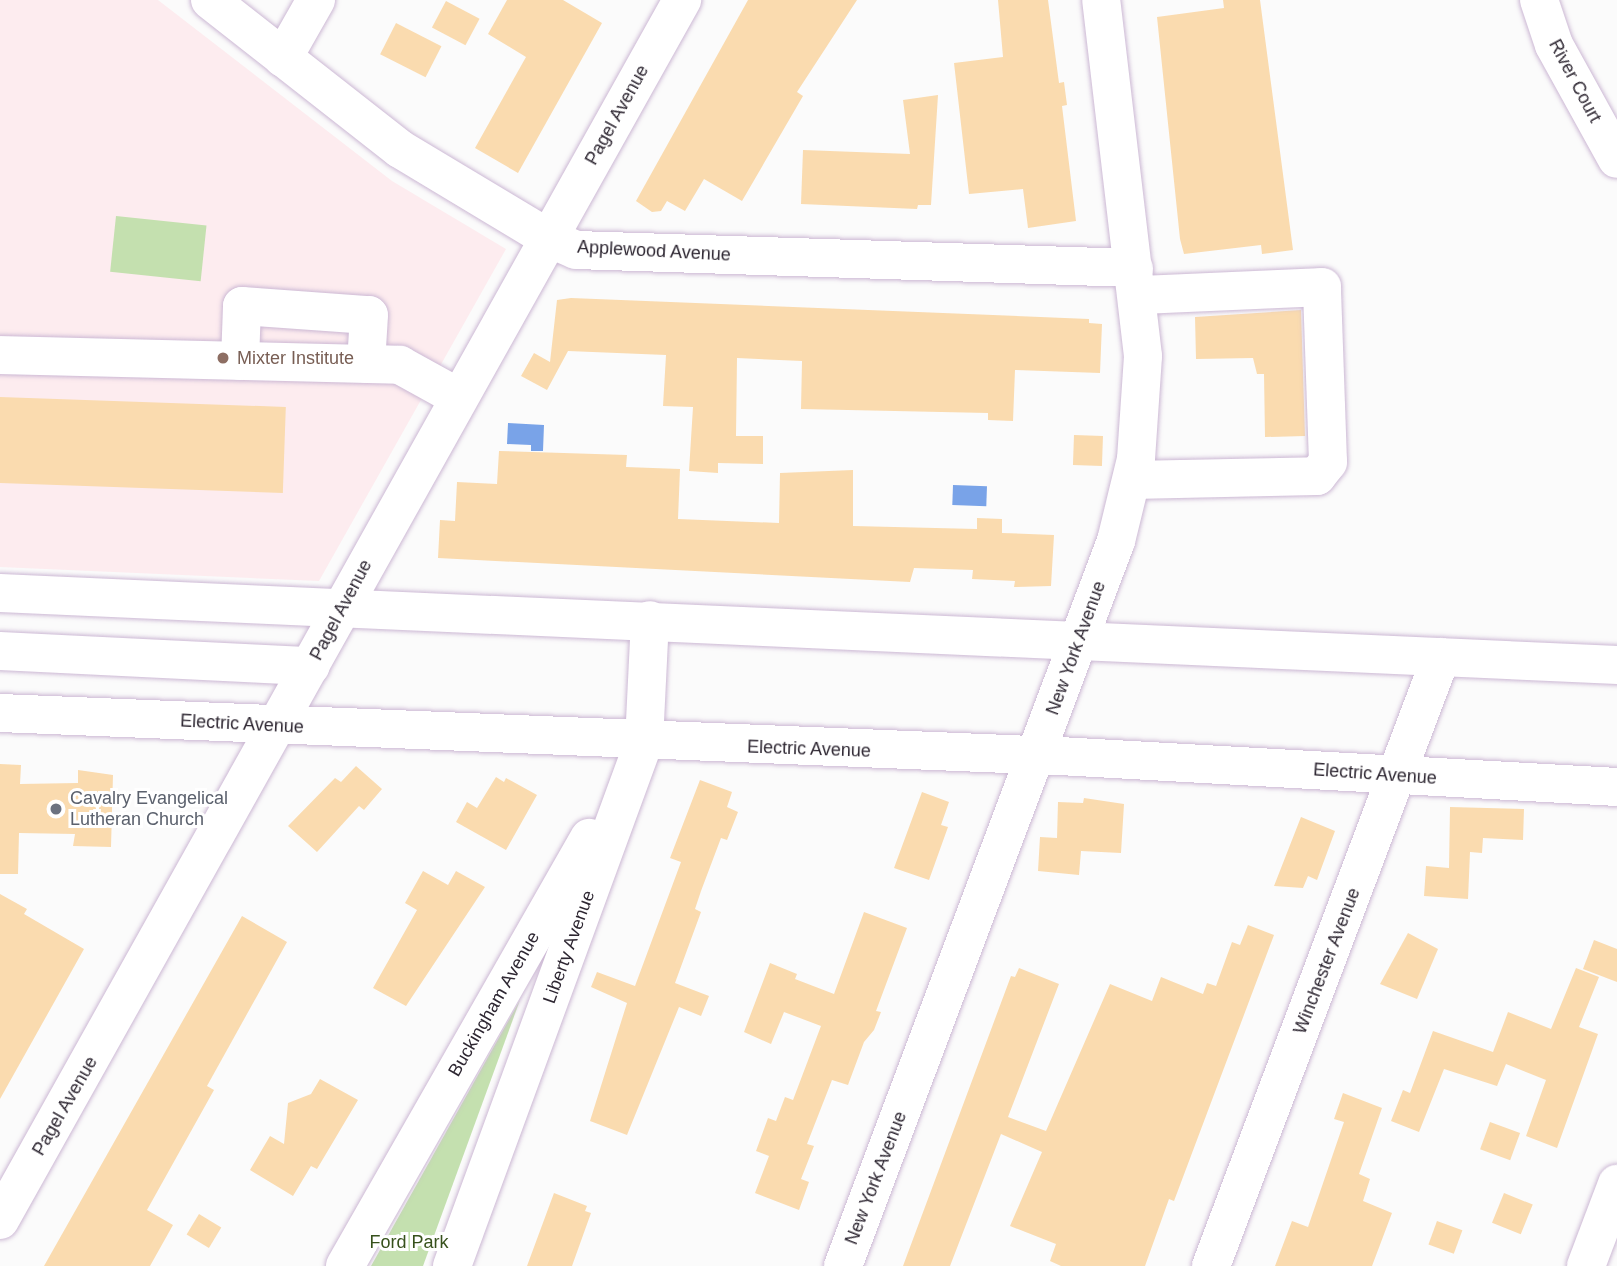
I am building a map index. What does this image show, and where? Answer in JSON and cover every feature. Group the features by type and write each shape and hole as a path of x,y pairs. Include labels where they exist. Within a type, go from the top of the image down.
{"street":[{"name":"Applewood Avenue","path":"210,0 400,149 548,238 576,250 1135,282 1322,287 1328,461 1317,476 1132,480"},
{"path":"283,58 316,0"},
{"name":"Pagel Avenue","path":"0,1220 280,726 458,397 681,0"},
{"name":"New York Avenue","path":"843,1266 1080,640 1116,541 1132,480 1143,403 1135,282 1101,0"},
{"name":"River Court","path":"1539,0 1554,45 1617,159"},
{"path":"240,361 242,306 369,315 366,364"},
{"path":"0,355 400,365 458,397"},
{"path":"0,593 1617,665"},
{"name":"Liberty Avenue","path":"452,1266 644,742 650,620"},
{"path":"0,651 312,666"},
{"name":"Winchester Avenue","path":"1212,1266 1441,657"},
{"name":"Electric Avenue","path":"0,713 644,742 1036,756 1617,787"},
{"name":"Buckingham Avenue","path":"345,1266 644,742"},
{"path":"1586,1266 1617,1184"}],"shaded area":[{"name":"Mixter Institute","path":"0,0 158,0 392,181 506,249 319,581 0,567"}],"green space":[{"path":"116,216 207,226 201,281 110,272"},
{"name":"Ford Park","path":"520,1000 423,1266 371,1266"}],"water":[{"path":"508,423 544,425 543,451 531,451 531,445 507,444"},
{"path":"953,485 987,486 986,506 952,505"}],"building":[{"path":"507,0 563,0 602,23 518,173 475,148 526,57 488,34"},
{"path":"748,0 857,0 797,92 803,96 742,201 704,179 685,211 667,201 661,211 652,212 636,201"},
{"path":"998,0 1048,0 1059,83 1064,82 1067,105 1062,106 1076,221 1028,228 1023,189 969,194 954,63 1003,57"},
{"path":"1223,0 1260,0 1293,250 1262,254 1261,245 1184,254 1180,239 1157,17 1224,8"},
{"path":"446,1 480,19 465,45 432,27"},
{"path":"396,23 441,46 426,77 380,54"},
{"path":"938,95 931,205 918,205 917,209 801,204 803,150 910,154 903,100"},
{"path":"571,298 1089,319 1089,323 1102,324 1100,373 1015,370 1013,421 988,420 988,413 801,409 802,361 737,358 736,436 763,436 763,464 718,463 718,473 689,471 693,407 663,406 666,355 568,351 547,390 521,376 534,353 550,362 557,300"},
{"path":"1301,310 1305,436 1265,437 1264,374 1257,374 1253,358 1196,359 1195,317"},
{"path":"0,397 286,407 283,493 0,483"},
{"path":"1074,435 1103,436 1102,466 1073,465"},
{"path":"499,451 627,455 626,467 680,469 678,519 779,523 780,473 853,470 853,526 977,529 977,518 1002,519 1002,533 1054,535 1051,586 1014,587 1015,581 972,579 973,570 914,568 910,582 438,558 440,520 455,521 457,482 497,484"},
{"name":"Cavalry Evangelical Lutheran Church","path":"0,764 21,765 20,784 78,783 78,770 113,775 111,847 73,846 75,834 19,833 18,874 0,874"},
{"path":"356,766 382,789 364,810 359,806 317,852 288,826 335,778 341,782"},
{"path":"496,777 504,782 506,778 537,795 506,850 456,822 467,802 477,808"},
{"path":"700,780 732,792 727,807 738,812 727,840 721,838 701,891 695,909 701,912 675,983 709,996 701,1016 679,1007 627,1135 590,1121 627,1003 591,987 597,972 635,986 681,862 670,858"},
{"path":"922,792 949,802 941,825 948,827 929,880 894,868"},
{"path":"1084,798 1124,804 1121,853 1081,851 1079,875 1038,871 1040,837 1057,838 1058,802 1083,803"},
{"path":"1450,807 1524,809 1523,840 1483,838 1482,853 1470,852 1468,899 1424,896 1426,866 1449,868"},
{"path":"1301,817 1335,831 1317,880 1308,876 1303,888 1274,886"},
{"path":"423,871 448,885 456,871 485,887 406,1006 373,988 417,910 405,903"},
{"path":"0,894 27,909 24,914 84,949 0,1099"},
{"path":"864,912 907,928 876,1011 881,1012 874,1030 864,1042 848,1085 832,1080 807,1144 814,1146 801,1179 809,1182 799,1210 755,1193 769,1156 756,1151 768,1118 776,1121 785,1097 793,1100 821,1026 784,1012 771,1044 744,1032 770,963 797,974 795,979 834,994"},
{"path":"242,916 287,942 207,1086 214,1090 147,1210 173,1225 150,1266 44,1266"},
{"path":"1248,925 1274,935 1174,1201 1169,1199 1145,1266 1061,1266 1050,1261 1056,1244 1010,1226 1042,1152 1001,1134 950,1266 903,1266 1011,976 1015,977 1019,968 1059,984 1008,1117 1046,1131 1110,984 1152,1001 1161,977 1203,994 1207,983 1216,986 1232,942 1240,945"},
{"path":"1408,933 1438,949 1417,999 1380,984"},
{"path":"1594,940 1617,949 1617,982 1583,969"},
{"path":"1576,968 1599,977 1579,1027 1598,1034 1557,1148 1526,1136 1546,1080 1506,1064 1497,1086 1444,1069 1419,1132 1391,1121 1403,1090 1410,1093 1433,1031 1493,1052 1508,1012 1551,1029"},
{"path":"320,1079 358,1100 317,1169 311,1166 293,1196 250,1170 270,1136 284,1144 288,1103 311,1094"},
{"path":"1343,1093 1382,1108 1359,1174 1370,1179 1363,1201 1392,1213 1372,1266 1275,1266 1292,1221 1308,1227 1344,1122 1334,1119"},
{"path":"1490,1122 1520,1133 1510,1160 1480,1149"},
{"path":"554,1193 587,1206 585,1211 591,1213 572,1266 527,1266"},
{"path":"1504,1193 1533,1205 1521,1234 1492,1223"},
{"path":"199,1214 221,1227 209,1248 187,1235"},
{"path":"1437,1221 1462,1230 1454,1254 1428,1244"}],"place":[{"name":"Mixter Institute","path":"223,358"},
{"name":"Cavalry Evangelical Lutheran Church","path":"56,809"}]}
